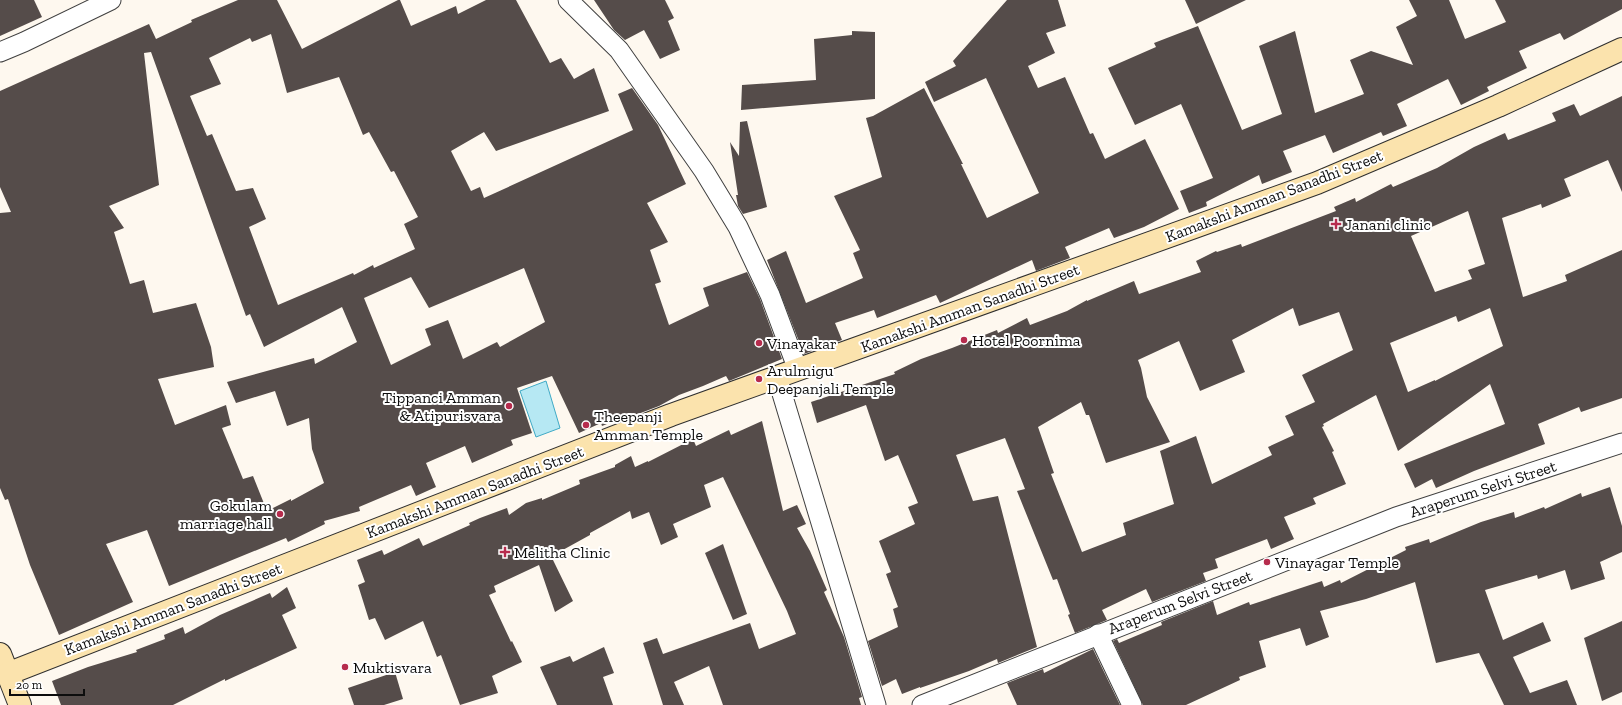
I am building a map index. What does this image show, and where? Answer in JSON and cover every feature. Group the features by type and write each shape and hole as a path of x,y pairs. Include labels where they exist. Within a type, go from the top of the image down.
{"main road":[{"name":"Kamakshi Amman Sanadhi Street","path":"2,668 671,415 1317,182 1498,106 1622,50"},
{"path":"2,668 20,705"}],"street":[{"path":"0,52 24,42 110,0"},
{"path":"568,0 618,50 704,171 738,227 770,295 798,370"},
{"path":"777,377 876,705"},
{"name":"Araperum Selvi Street","path":"922,705 1396,517 1622,443"},
{"path":"1098,634 1132,705"}],"water":[{"path":"546,381 560,428 536,437 520,391"}],"building":[{"path":"0,0 34,0 42,17 0,36"},
{"path":"238,0 277,0 302,49 398,0 400,0 411,26 456,6 458,14 486,0 516,0 550,63 561,58 574,79 594,68 609,111 496,151 484,132 451,151 471,191 480,187 484,198 633,130 618,94 632,88 658,125 686,184 647,203 668,242 650,250 661,282 655,284 669,325 709,306 703,288 747,272 760,299 782,359 729,381 726,376 679,395 659,406 625,419 624,417 602,426 601,423 579,433 552,376 517,388 532,433 511,440 513,445 472,463 465,446 426,463 436,487 416,496 411,485 359,507 360,511 324,521 325,524 288,542 286,538 169,586 147,530 106,544 133,602 59,635 30,565 8,499 5,500 0,488 0,213 11,212 0,187 0,91 149,24 156,39 192,22 191,20","holes":["271,34 287,93 339,77 363,135 369,132 391,172 394,171 418,217 404,224 415,249 374,268 373,265 354,275 353,273 278,305 249,227 266,219 253,188 236,191 212,134 207,136 190,96 221,84 209,58 250,38 252,42","151,52 246,316 250,314 264,347 342,307 357,342 315,364 314,358 227,382 236,403 275,391 287,426 309,418 312,449 324,483 291,501 291,499 267,511 253,476 243,479 222,428 231,425 226,405 175,425 158,379 214,367 211,347 196,303 153,313 144,280 130,284 114,232 124,228 109,206 159,185 144,53","524,268 545,322 500,347 497,342 463,359 448,320 425,329 431,345 391,365 364,298 411,277 429,308"]},
{"path":"594,0 665,0 674,18 668,21 680,50 660,59 644,30 625,40 614,30"},
{"path":"1007,0 1058,0 1066,26 1046,33 1055,53 1028,66 1038,88 1065,77 1090,134 1093,133 1105,159 1145,139 1179,209 1144,227 1114,238 1109,228 1065,247 1070,258 1036,271 1032,260 940,303 936,295 877,318 874,310 835,323 842,340 804,354 767,260 786,251 806,303 863,278 853,253 860,250 834,196 882,177 866,118 873,116 924,88 963,164 961,164 987,218 1039,193 986,78 934,102 925,82 956,66 953,61"},
{"path":"1185,0 1246,0 1196,24"},
{"path":"1409,0 1449,0 1465,39 1506,22 1495,0 1622,0 1622,9 1564,40 1560,33 1519,51 1527,68 1487,87 1489,91 1461,105 1448,79 1397,104 1407,126 1383,136 1381,132 1333,153 1325,135 1283,151 1292,172 1262,184 1259,175 1206,202 1207,206 1189,213 1180,191 1213,178 1181,104 1135,125 1108,68 1156,47 1154,43 1198,26 1242,130 1282,114 1259,46 1295,31 1315,113 1364,94 1350,60 1371,51 1413,65 1396,27 1417,16"},
{"path":"852,31 875,32 875,99 741,110 742,85 816,80 814,39 852,35"},
{"path":"1622,96 1622,192 1608,160 1564,179 1571,196 1542,208 1541,204 1502,218 1523,297 1567,281 1565,275 1622,250 1622,398 1581,412 1579,407 1538,424 1545,444 1474,471 1436,488 1432,479 1415,488 1404,464 1505,424 1490,384 1398,451 1376,395 1323,424 1324,426 1322,427 1334,451 1332,452 1346,484 1313,498 1316,504 1284,517 1294,539 1271,549 1267,539 1215,559 1218,568 1203,573 1206,581 1152,602 1146,589 1102,610 1107,620 1075,633 1068,615 1070,614 1057,579 1053,580 1017,491 1025,489 1005,438 956,455 973,501 998,496 1037,647 998,663 997,659 969,671 902,694 896,679 882,686 868,641 898,627 893,609 898,607 886,574 891,572 879,541 915,524 908,507 918,503 898,455 885,461 866,405 817,423 811,402 895,374 894,372 921,359 997,330 998,333 1027,318 1030,325 1067,311 1087,300 1134,281 1139,294 1201,272 1196,261 1216,251 1217,252 1241,244 1242,247 1336,211 1334,207 1355,198 1356,202 1391,184 1393,187 1437,168 1474,147 1505,133 1508,140 1556,121 1552,113 1574,104 1580,116","holes":["1468,211 1485,264 1468,270 1472,279 1435,292 1411,236","1293,308 1299,326 1339,312 1353,350 1302,375 1315,402 1285,416 1294,435 1268,447 1272,455 1212,484 1196,436 1160,451 1174,504 1123,523 1126,535 1082,552 1051,474 1054,473 1038,427 1081,402 1086,415 1089,415 1106,463 1170,442 1147,397 1138,360 1179,341 1200,391 1245,372 1232,340","1490,308 1503,346 1435,381 1408,392 1390,343 1456,316 1458,322"]},
{"path":"747,121 767,207 743,214 738,206 736,195 738,195 730,142 739,156 740,122"},
{"path":"762,421 783,511 797,505 806,524 797,528 810,551 827,590 824,592 844,637 862,697 859,698 861,705 723,705 709,666 674,682 684,705 663,705 643,643 657,638 663,654 750,623 759,649 796,634 787,611 723,477 704,485 711,507 673,524 678,537 661,545 649,512 632,519 630,511 561,551 563,557 553,560 573,601 555,612 539,565 494,586 496,592 489,595 522,662 492,676 498,693 460,705 441,655 437,657 423,621 385,640 375,618 369,620 358,585 365,582 357,560 382,550 384,555 419,538 423,546 470,525 469,523 480,518 507,508 509,515 526,503 542,498 542,500 580,484 579,480 615,467 615,465 631,456 635,467 693,439 696,446 729,430 731,435"},
{"path":"1610,487 1622,526 1622,552 1600,562 1605,579 1571,590 1565,570 1538,579 1537,575 1485,590 1503,640 1543,622 1551,641 1513,657 1530,693 1567,680 1577,705 1504,705 1479,653 1436,663 1415,582 1366,599 1320,611 1329,637 1306,646 1300,628 1259,641 1266,667 1239,677 1240,680 1186,705 1143,705 1113,641 1117,639 1119,643 1162,625 1161,622 1213,601 1217,615 1249,602 1250,605 1322,581 1324,587 1340,580 1341,583 1406,550 1405,547 1429,539 1430,543 1481,522 1514,512 1515,518 1544,507 1545,509 1581,493 1582,497"},
{"path":"723,544 747,614 733,620 705,553"},
{"path":"287,587 296,608 282,615 297,648 225,681 225,679 173,705 61,705 52,681 88,667 137,652 136,650 165,639 164,635 183,627 185,634 220,615 270,593 272,598"},
{"path":"1622,621 1622,692 1602,701 1584,638"},
{"path":"604,647 614,673 603,677 613,705 557,705 540,667 570,656 573,662"},
{"path":"1093,649 1120,705 1017,705 1007,683 1043,669 1044,673"},
{"path":"395,672 403,699 384,705 354,705 348,688"}],"place":[{"name":"Janani clinic","path":"1336,224"},
{"name":"Hotel Poornima","path":"964,340"},
{"name":"Vinayakar","path":"759,343"},
{"name":"Arulmigu Deepanjali Temple","path":"759,379"},
{"name":"Tippanci Amman & Atipurisvara","path":"509,406"},
{"name":"Theepanji Amman Temple","path":"586,425"},
{"name":"Gokulam marriage hall","path":"280,514"},
{"name":"Melitha Clinic","path":"505,552"},
{"name":"Vinayagar Temple","path":"1267,562"},
{"name":"Muktisvara","path":"345,667"}]}
